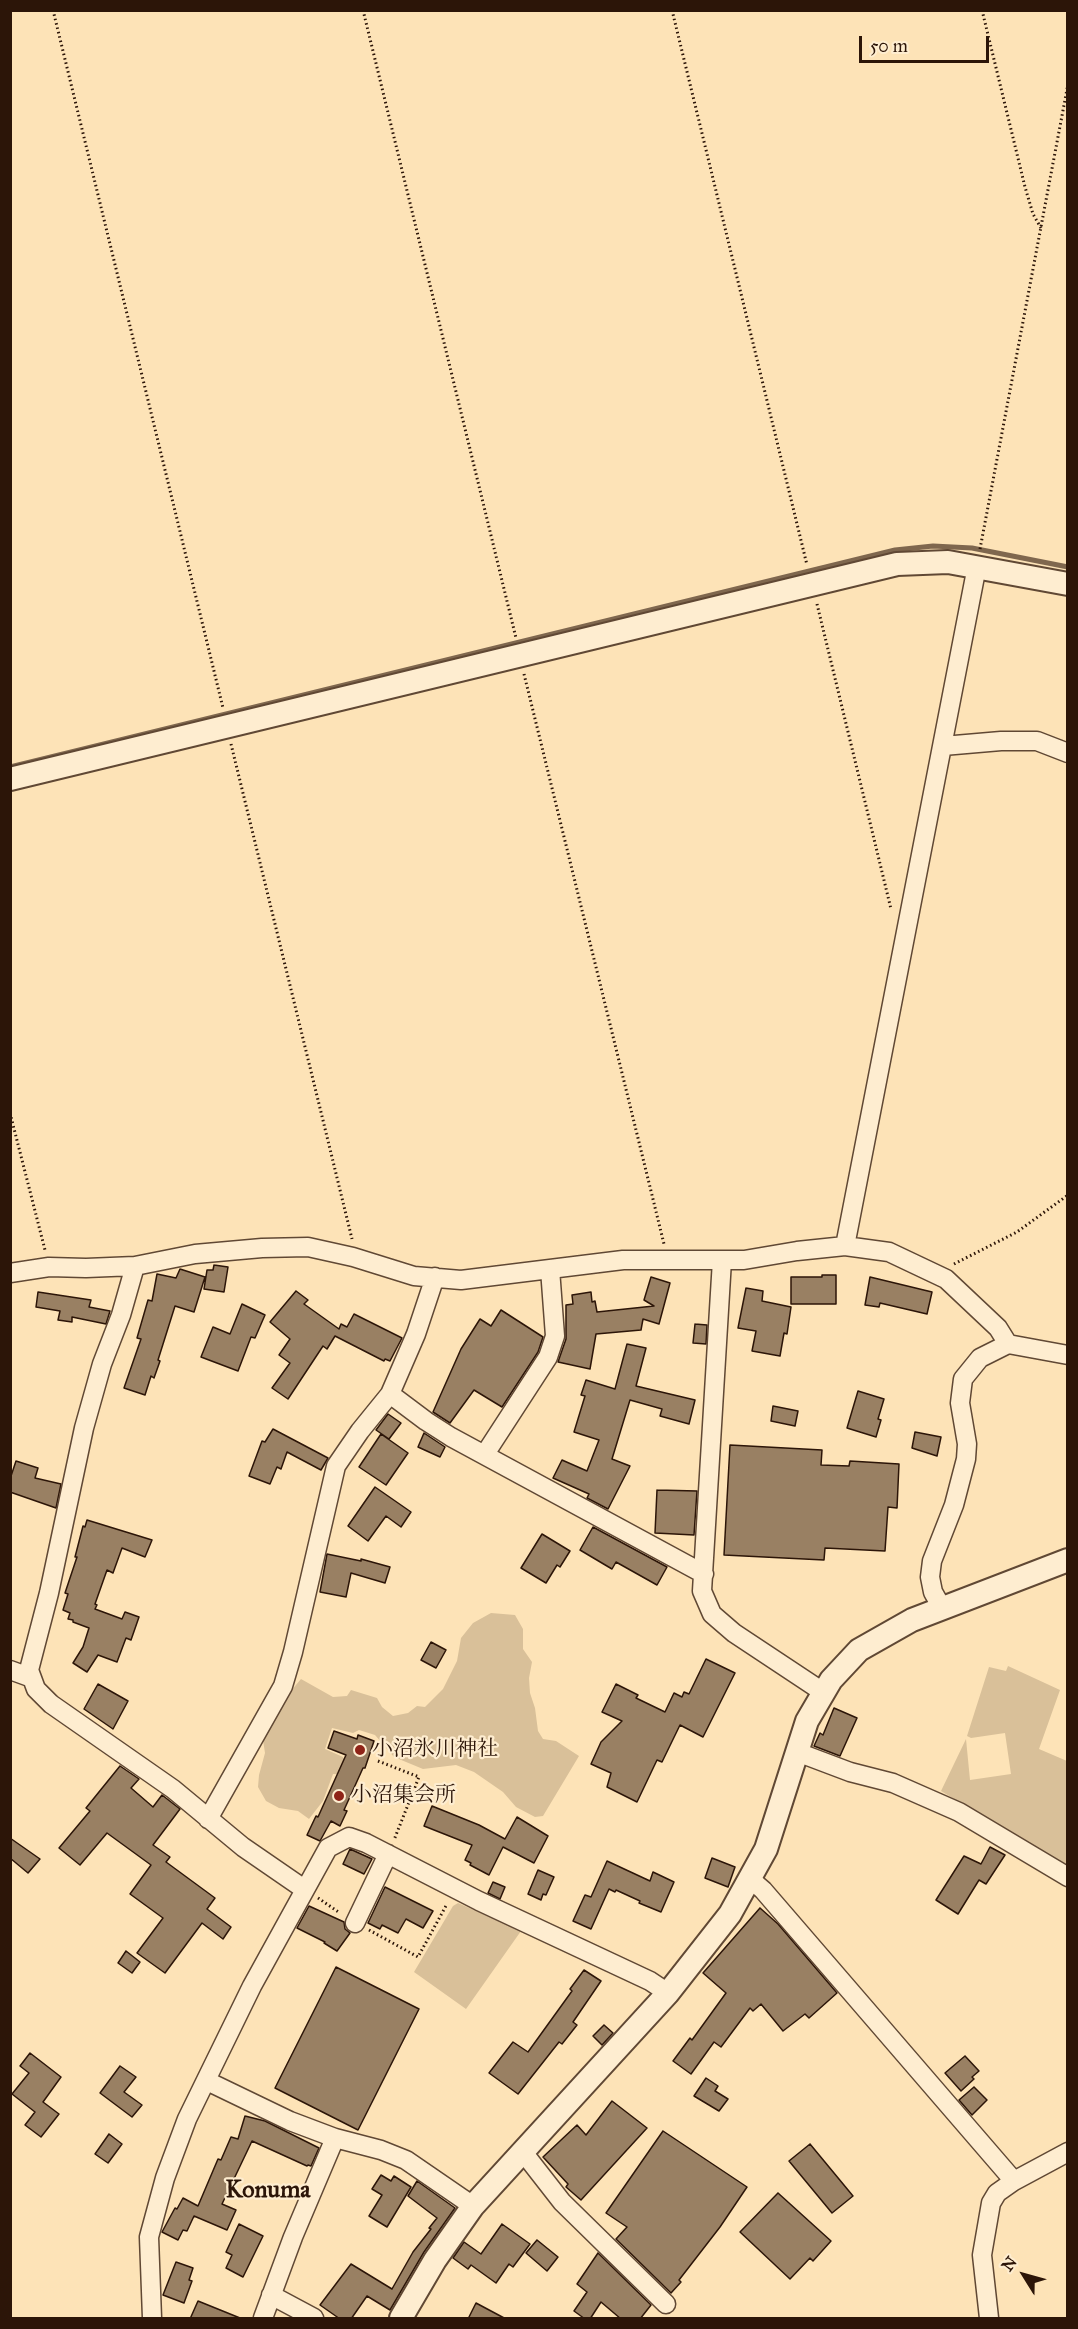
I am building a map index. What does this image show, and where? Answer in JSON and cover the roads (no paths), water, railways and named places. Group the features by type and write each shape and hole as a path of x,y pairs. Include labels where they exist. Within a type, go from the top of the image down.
{"street":[{"path":"10,779 897,564 948,562 1068,584"},
{"path":"845,1246 976,566"},
{"path":"943,746 1001,741 1037,741 1068,753"},
{"path":"10,1273 49,1267 135,1266 195,1254 262,1248 308,1247 353,1257 414,1276 461,1280 623,1260 744,1260 845,1246 889,1252 946,1279 998,1328 1008,1344"},
{"path":"722,1260 705,1574 702,1591 712,1614 734,1633 823,1692"},
{"path":"135,1266 121,1315 102,1364 84,1428 51,1582 29,1670 36,1689 51,1704 173,1789 243,1847 304,1889"},
{"path":"485,1454 548,1357 555,1336 550,1269"},
{"path":"208,1819 283,1686 336,1466 360,1431 390,1394 416,1335 435,1278"},
{"path":"942,1608 933,1592 930,1577 932,1561 954,1505 966,1459 967,1443 960,1403 963,1379 980,1358 1008,1344 1068,1354"},
{"path":"390,1394 426,1421 705,1574"},
{"path":"401,2319 435,2260 473,2206 669,1993 730,1914 766,1849 807,1721 831,1680 859,1650 912,1620 1068,1560"},
{"path":"10,1670 32,1678"},
{"path":"797,1752 850,1772 893,1783 959,1812 1068,1877"},
{"path":"152,2319 149,2238 165,2178 187,2119 252,1986 328,1848 349,1837 650,1981 669,1993"},
{"path":"355,1923 388,1854"},
{"path":"749,1878 763,1890 1014,2181"},
{"path":"207,2081 290,2121 406,2160 473,2206"},
{"path":"263,2319 335,2138"},
{"path":"522,2152 562,2202 666,2304"},
{"path":"989,2319 982,2254 987,2217 997,2193 1014,2181 1068,2152"},
{"path":"271,2295 314,2319"}],"waterway":[{"path":"10,767 895,550 933,546 972,548 1068,567"}],"place":[{"name":"小沼氷川神社","path":"360,1750"},
{"name":"小沼集会所","path":"339,1796"}],"district":[{"name":"Konuma","path":"268,2191"}]}
